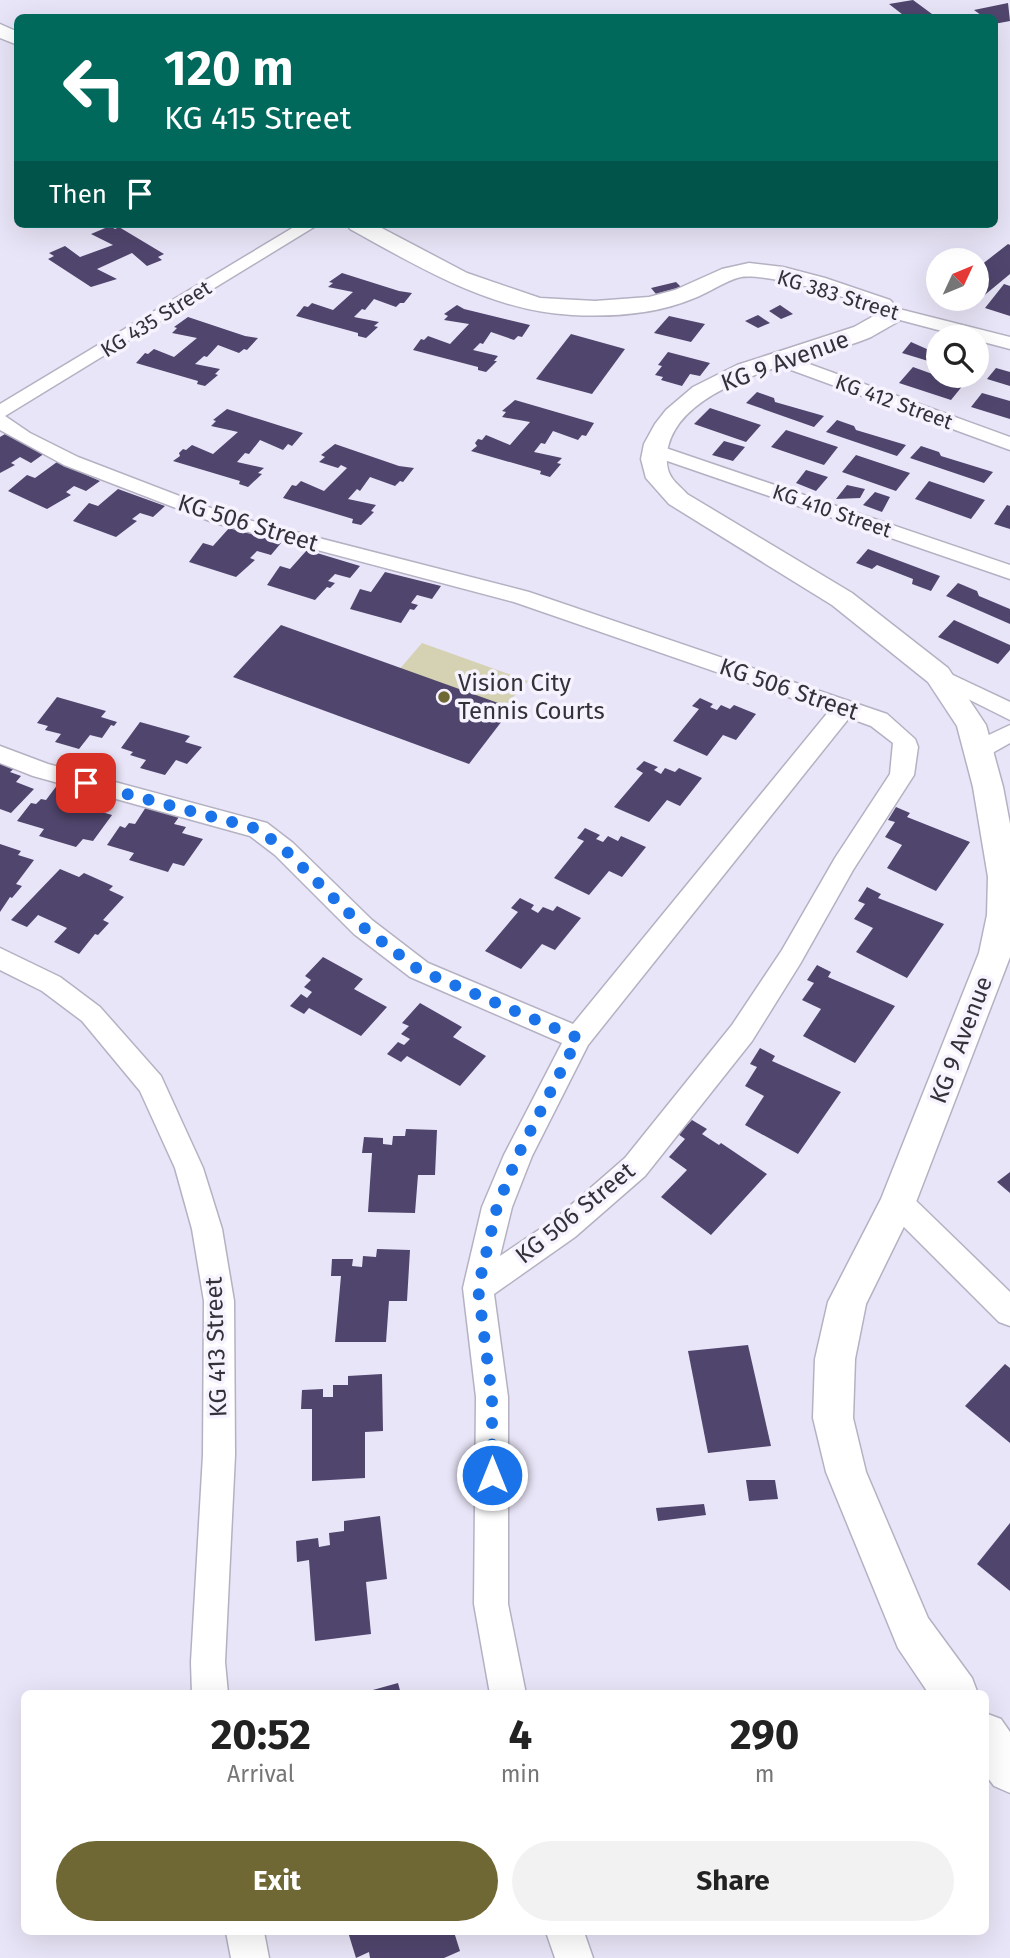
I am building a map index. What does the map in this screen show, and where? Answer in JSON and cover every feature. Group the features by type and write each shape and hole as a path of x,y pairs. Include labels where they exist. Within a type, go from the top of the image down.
{"main road":[{"name":"KG 383 Street","path":"365,228 456,277 493,293 568,308 631,305 675,298 746,270 791,276 883,304 891,312"},
{"name":"KG 9 Avenue","path":"891,312 891,316 879,325 729,377 690,401 660,431 654,450 657,476 678,499 842,599 938,675 971,725 980,757 1004,877 1007,919 898,1202 847,1302 835,1359 833,1418 846,1472 913,1633 953,1690"},
{"path":"989,1741 1010,1770"}],"street":[{"name":"KG 435 Street","path":"0,412 304,228"},
{"name":"KG 383 Street","path":"891,312 1010,343"},
{"name":"KG 412 Street","path":"779,359 1010,444"},
{"name":"KG 506 Street","path":"0,421 23,437 71,461 222,519 521,597 843,710 879,720 902,739 906,747 902,775 844,864 791,957 742,1033 654,1139 635,1167 565,1228 478,1288"},
{"name":"KG 410 Street","path":"654,450 1010,572"},
{"path":"938,675 1010,712"},
{"path":"507,1690 491,1604 492,1397 478,1288 497,1207 518,1155 578,1038 843,710"},
{"path":"980,757 984,747 1010,733"},
{"path":"0,754 41,770 258,829 284,849 363,927 419,970 578,1038"},
{"name":"KG 413 Street","path":"0,958 51,984 91,1014 151,1084 189,1168 208,1229 219,1301 219,1455 208,1662 211,1690"},
{"path":"898,1202 1010,1312"},
{"path":"246,1935 250,1958"},
{"path":"566,1935 574,1958"}],"shaded area":[{"name":"Vision City Tennis Courts","path":"422,643 528,681 462,753 361,714"}],"building":[{"path":"913,0 932,14 902,14 889,4"},
{"path":"1008,3 1010,21 998,23 998,14 980,14 974,10"},
{"path":"105,228 121,228 164,254 158,257 162,260 147,266 132,253 97,269 117,279 91,287 48,259 54,256 49,253 65,246 80,257 113,245 91,234"},
{"path":"1010,245 1010,274 989,291 989,259"},
{"path":"342,273 412,293 404,303 396,307 374,299 365,310 362,309 354,317 379,322 374,326 378,327 366,338 358,336 358,333 296,316 304,306 308,307 312,303 333,310 353,292 328,287 333,283 329,282"},
{"path":"676,282 681,287 656,294 651,288"},
{"path":"1004,284 1010,286 1010,316 989,309 989,303"},
{"path":"457,305 530,325 522,337 518,336 514,340 491,332 483,344 480,343 473,350 498,356 494,361 497,361 486,372 478,370 478,367 413,350 421,339 424,340 428,336 450,344 469,324 444,320 448,316 444,314"},
{"path":"780,305 793,314 781,319 769,311"},
{"path":"758,315 770,323 758,328 745,321"},
{"path":"669,316 705,324 691,342 654,333"},
{"path":"188,317 258,338 247,350 239,353 218,345 207,357 204,356 195,364 220,369 215,374 218,375 205,386 197,384 198,381 136,363 145,353 148,354 154,349 174,357 197,338 172,333 177,328 174,327"},
{"path":"571,334 625,349 592,394 536,379"},
{"path":"911,342 926,349 926,360 902,353"},
{"path":"668,352 710,363 700,376 690,374 682,386 661,380 663,377 655,375 662,366 658,365"},
{"path":"913,367 926,372 926,388 961,388 951,400 899,383"},
{"path":"996,368 1010,372 1010,386 989,380"},
{"path":"757,392 774,398 775,402 824,416 814,427 746,403"},
{"path":"982,393 1010,401 1010,419 971,407"},
{"path":"515,400 594,423 586,436 582,435 578,440 553,431 545,444 541,443 534,452 562,458 557,463 561,464 550,477 540,474 541,471 471,451 477,446 475,443 478,439 482,440 486,435 510,445 530,422 502,417 506,412 502,411"},
{"path":"710,408 761,425 746,442 694,424"},
{"path":"227,409 303,433 292,446 288,444 283,450 260,440 249,454 245,453 237,462 264,468 258,473 262,474 248,487 239,484 240,481 173,461 180,456 179,453 183,449 186,450 192,445 213,454 238,432 211,426 216,421 213,420"},
{"path":"837,420 854,426 856,430 906,445 897,456 826,432"},
{"path":"786,430 838,447 824,465 771,447"},
{"path":"5,434 45,453 31,463 20,457 11,463 15,465 0,473 0,437"},
{"path":"724,441 745,447 733,461 712,455"},
{"path":"335,444 399,466 414,468 403,482 400,481 395,486 370,477 360,491 357,489 348,499 376,505 371,511 374,512 361,525 352,523 353,519 283,498 292,485 296,486 301,481 324,491 347,468 319,462 325,457 321,455"},
{"path":"921,446 939,452 941,456 993,472 984,483 910,458"},
{"path":"856,455 910,473 896,491 842,472"},
{"path":"57,462 100,481 86,491 74,486 66,492 71,495 47,509 8,491 27,475 35,478"},
{"path":"806,470 828,477 816,491 796,483"},
{"path":"929,481 985,500 971,519 915,499"},
{"path":"847,485 865,489 860,498 836,499"},
{"path":"118,489 165,506 153,517 140,513 132,519 137,521 116,537 73,521 89,503 98,506"},
{"path":"875,492 890,497 882,512 863,505"},
{"path":"1007,505 1010,506 1010,529 994,524"},
{"path":"230,527 281,543 271,555 257,551 250,558 255,560 236,577 189,562 203,543 213,546"},
{"path":"868,549 940,576 931,591 912,584 913,579 877,565 872,569 856,563"},
{"path":"307,550 360,566 350,578 335,574 328,581 335,583 330,588 327,587 315,600 267,585 280,566 290,569"},
{"path":"385,572 441,586 432,599 417,595 411,603 418,605 414,610 410,609 401,623 350,609 360,589 371,592"},
{"path":"958,583 977,591 979,596 1010,609 1010,624 946,596"},
{"path":"954,620 1010,645 1010,650 998,664 938,637"},
{"path":"281,625 512,708 469,764 233,677"},
{"path":"57,697 106,711 101,717 117,722 114,726 111,725 102,738 90,735 79,749 55,742 61,734 45,730 48,726 37,723"},
{"path":"700,698 713,704 710,707 717,710 721,705 730,709 734,705 756,714 736,740 723,735 707,756 673,741 699,709 692,706"},
{"path":"140,722 190,736 185,742 202,747 187,764 176,760 165,775 140,768 146,760 130,755 133,752 121,748"},
{"path":"0,760 17,766 10,772 21,776 16,782 34,789 11,813 0,809"},
{"path":"644,761 658,767 654,770 661,774 665,768 675,772 679,768 702,778 680,806 667,800 649,822 614,807 643,773 636,769"},
{"path":"58,784 90,793 85,800 97,804 92,809 112,815 93,841 83,839 76,847 39,836 44,829 17,821 31,803 46,800"},
{"path":"146,807 179,817 174,824 186,827 182,833 203,839 184,866 173,863 168,872 129,860 134,853 107,845 120,826 125,828 129,823 135,824"},
{"path":"896,807 910,813 907,817 970,842 936,891 887,868 902,845 885,837 895,822 888,820"},
{"path":"585,828 600,835 596,839 603,842 608,836 618,841 621,836 646,847 622,877 609,871 589,895 554,878 584,841 577,838"},
{"path":"0,844 21,851 18,855 34,860 16,884 22,886 0,912"},
{"path":"60,869 79,877 84,873 113,886 109,890 124,897 103,920 109,923 98,935 95,934 79,954 54,942 67,928 38,915 27,927 11,920"},
{"path":"867,887 881,894 878,898 944,924 907,978 856,952 873,928 854,919 865,904 858,901"},
{"path":"520,898 534,905 531,909 538,913 543,907 553,911 557,906 581,918 555,950 542,944 521,969 485,951 518,912 511,908"},
{"path":"323,957 363,979 354,989 387,1007 361,1036 309,1008 304,1014 290,1006 301,994 307,998 312,992 304,987 311,980 305,976"},
{"path":"817,965 831,972 828,977 895,1006 855,1063 803,1036 821,1009 802,1000 814,983 807,980"},
{"path":"420,1003 462,1027 453,1037 486,1056 460,1086 407,1056 401,1062 387,1054 398,1042 404,1045 410,1039 401,1034 409,1026 402,1023"},
{"path":"760,1048 775,1056 772,1061 841,1092 798,1154 745,1125 764,1096 745,1086 757,1067 750,1064"},
{"path":"692,1120 707,1129 702,1134 719,1145 721,1143 767,1174 711,1235 661,1197 687,1170 669,1157 685,1139 678,1134"},
{"path":"406,1129 437,1130 435,1175 418,1175 415,1213 368,1212 372,1153 362,1153 364,1137 383,1138 383,1144 392,1145 393,1136 405,1136"},
{"path":"1010,1172 1010,1193 997,1182"},
{"path":"377,1249 410,1250 407,1301 389,1301 386,1342 335,1342 341,1276 331,1276 332,1259 353,1259 352,1266 362,1267 363,1256 376,1257"},
{"path":"748,1345 771,1446 708,1453 688,1351"},
{"path":"1005,1364 1010,1368 1010,1443 965,1406"},
{"path":"382,1374 383,1431 365,1432 365,1478 312,1481 312,1409 301,1409 302,1390 323,1389 323,1397 333,1397 333,1385 348,1385 348,1376"},
{"path":"746,1480 775,1480 778,1499 749,1501"},
{"path":"704,1504 706,1515 658,1521 656,1508"},
{"path":"380,1516 387,1579 366,1582 371,1634 315,1641 309,1560 297,1562 296,1541 318,1538 319,1547 330,1545 329,1533 344,1531 344,1521"},
{"path":"1010,1523 1010,1591 977,1564"},
{"path":"398,1683 400,1690 373,1690"},
{"path":"349,1935 455,1935 460,1951 444,1958 370,1958 369,1952 356,1958"}],"place":[{"name":"Vision City Tennis Courts","path":"444,697"}],"route":[{"path":"86,783 258,829 284,849 363,927 419,970 578,1038 518,1155 497,1207 478,1288 492,1397 492,1475"}]}
